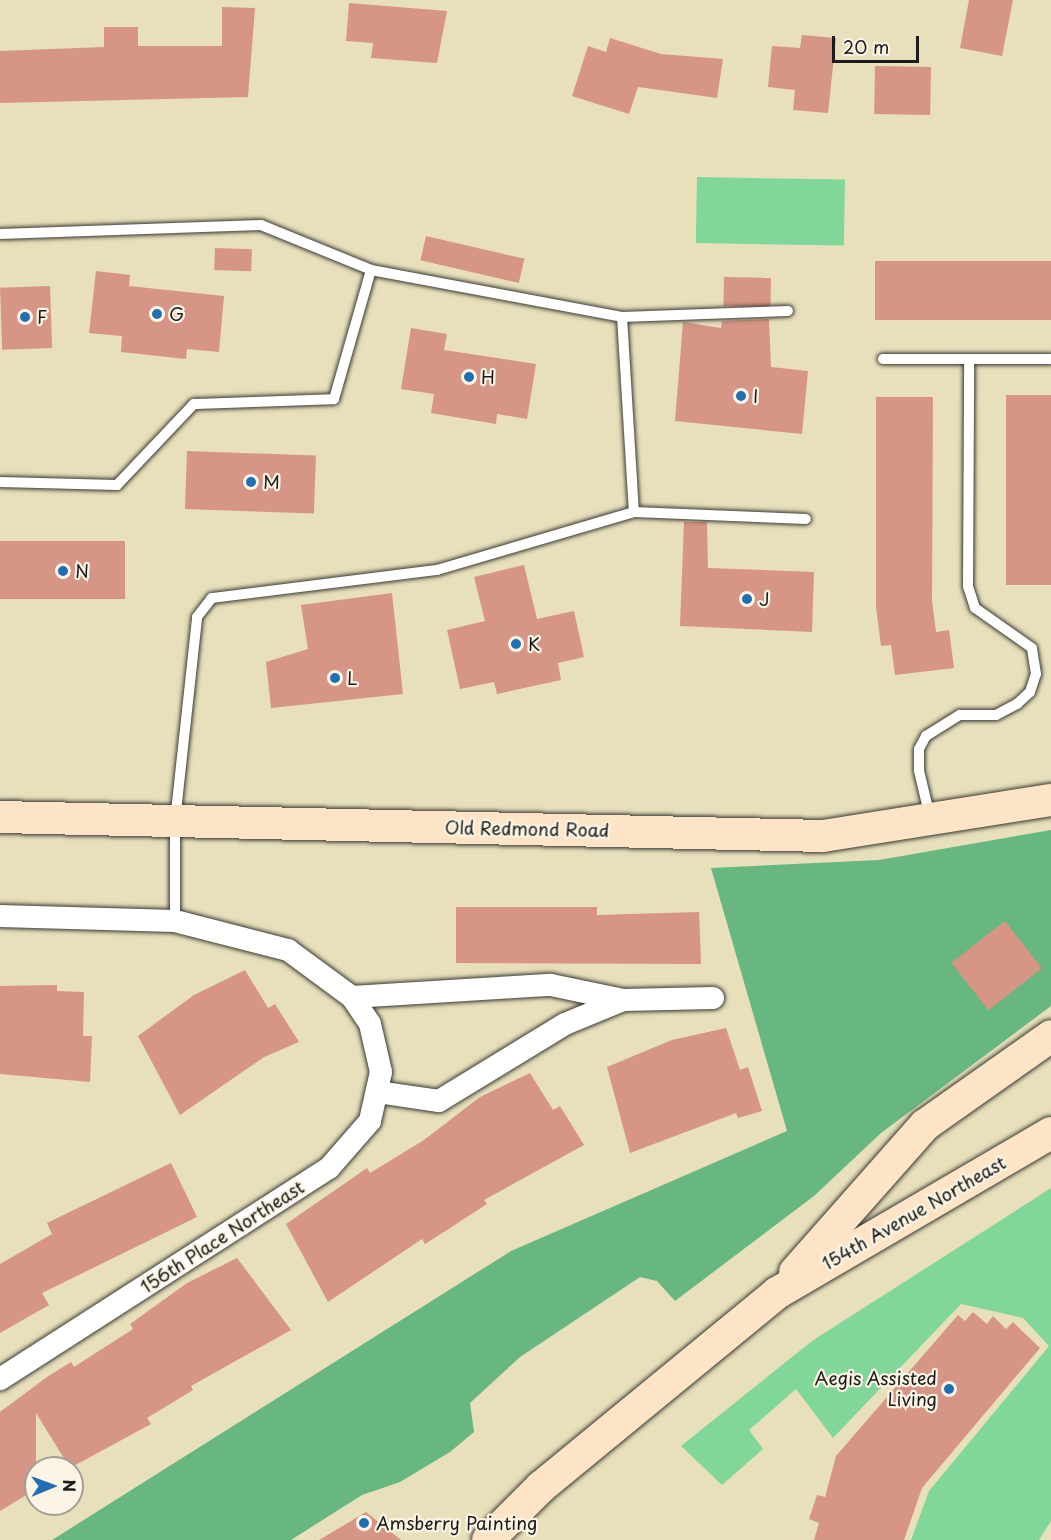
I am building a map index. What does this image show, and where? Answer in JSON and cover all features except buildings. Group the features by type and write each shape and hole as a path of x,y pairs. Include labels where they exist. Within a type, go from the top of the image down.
{"main road":[{"name":"Old Redmond Road","path":"0,817 824,836 931,821 1051,800"},
{"path":"488,1540 549,1480 777,1293 924,1125 1051,1036"},
{"name":"154th Avenue Northeast","path":"777,1293 1051,1133"}],"street":[{"path":"0,915 175,921 288,950 352,997 551,985 623,1000 713,998"},
{"name":"156th Place Northeast","path":"0,1378 329,1168 370,1121 381,1072 370,1024 352,997"},
{"path":"377,1092 439,1101 565,1024 623,1000"}],"lane":[{"path":"0,234 261,225 371,270 622,317 788,311"},
{"path":"0,482 117,485 194,404 334,399 371,270"},
{"path":"622,317 634,512"},
{"path":"883,359 1051,359"},
{"path":"931,821 919,771 919,748 926,736 960,715 996,715 1017,704 1030,692 1036,674 1032,648 975,608 968,586 969,360"},
{"path":"175,921 175,821 197,617 212,598 437,570 634,512 806,519"}],"green space":[{"path":"697,177 845,180 844,246 696,243"},
{"path":"1051,830 1051,1006 881,1133 814,1196 675,1301 657,1281 640,1277 520,1357 470,1403 474,1432 450,1452 400,1482 362,1495 291,1540 52,1540 511,1251 787,1131 711,868 879,860"},
{"path":"1051,1188 1051,1521 1039,1540 911,1540 929,1491 1049,1346 1023,1318 961,1304 833,1438 796,1389 749,1430 763,1449 722,1485 681,1446 812,1341"}],"place":[{"name":"G","path":"157,314"},
{"name":"F","path":"25,317"},
{"name":"H","path":"469,377"},
{"name":"I","path":"741,396"},
{"name":"M","path":"251,482"},
{"name":"N","path":"63,571"},
{"name":"J","path":"747,599"},
{"name":"K","path":"516,644"},
{"name":"L","path":"335,678"},
{"name":"Aegis Assisted Living","path":"949,1389"},
{"name":"Amsberry Painting","path":"364,1523"}]}
